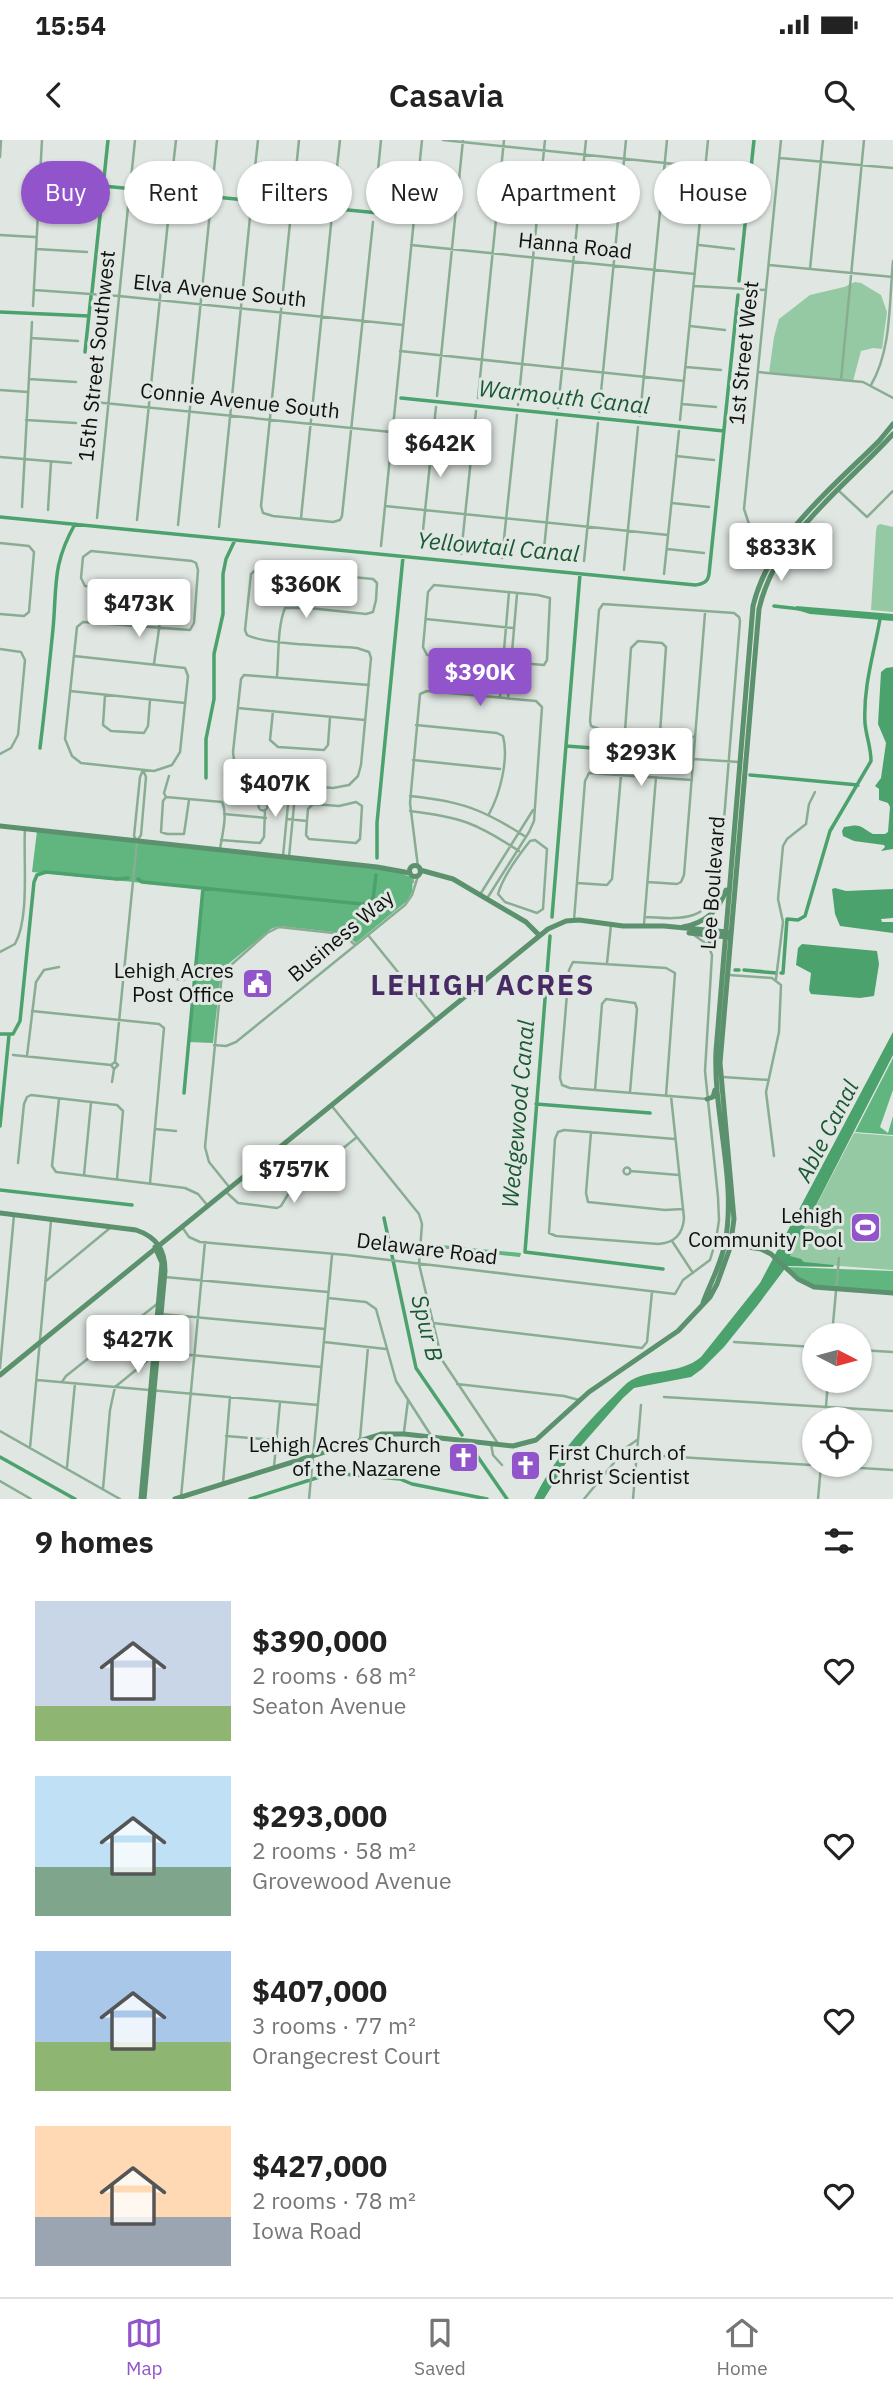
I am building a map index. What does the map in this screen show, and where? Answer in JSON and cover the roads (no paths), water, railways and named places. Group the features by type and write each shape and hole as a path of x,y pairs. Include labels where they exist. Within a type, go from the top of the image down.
{"main road":[{"name":"Lee Boulevard","path":"178,1498 382,1434 518,1446 536,1440 579,1400 666,1342 702,1306 728,1245 734,1212 718,1077 719,1002 737,861 749,631 757,592 779,552 893,424"},
{"name":"Lee Boulevard","path":"836,488 893,432"},
{"name":"Lee Boulevard","path":"728,1245 729,1212 716,1087 727,974 734,815 760,603 779,552"},
{"path":"749,631 752,638 750,661 753,664"},
{"path":"734,815 737,821 737,861"},
{"path":"0,826 429,873 453,879 526,922 540,935"},
{"path":"674,928 696,924 712,914 723,900 730,873"},
{"path":"0,1376 555,925 574,920 728,935"},
{"path":"662,928 716,936 728,935"},
{"path":"709,946 716,936"},
{"path":"719,1002 723,1023"},
{"path":"707,1099 713,1097 716,1087"},
{"path":"707,1099 718,1105"},
{"path":"719,1118 725,1143 728,1144"},
{"path":"0,1213 145,1233 164,1256 165,1277 155,1354"},
{"path":"716,1242 758,1248 771,1254 808,1285 893,1293"},
{"path":"142,1499 162,1263 157,1246"}],"street":[{"path":"0,157 1,140"},
{"path":"40,161 42,140"},
{"path":"133,161 135,140"},
{"path":"174,161 176,140"},
{"path":"215,161 217,140"},
{"path":"256,161 258,140"},
{"path":"297,161 299,140"},
{"path":"338,161 340,140"},
{"path":"379,161 381,140"},
{"path":"381,546 422,140"},
{"path":"443,140 654,162"},
{"path":"478,398 504,140"},
{"path":"518,405 545,140"},
{"path":"558,408 586,140"},
{"path":"599,412 626,140"},
{"path":"665,161 667,140"},
{"path":"706,161 708,140"},
{"name":"1st Street West","path":"779,552 749,524 744,509 782,140"},
{"path":"810,269 823,140"},
{"path":"841,380 864,140"},
{"path":"437,396 463,141"},
{"path":"780,158 893,169"},
{"path":"33,306 37,224"},
{"name":"15th Street Southwest","path":"97,518 126,224"},
{"path":"137,520 168,224"},
{"path":"178,525 209,224"},
{"path":"219,527 249,224"},
{"path":"290,224 261,506 263,513 333,522 340,520 344,507 373,224"},
{"path":"301,518 331,224"},
{"path":"639,416 659,224"},
{"path":"680,420 700,224"},
{"path":"0,235 37,237"},
{"name":"Hanna Road","path":"411,245 695,274"},
{"path":"698,245 734,248"},
{"path":"36,249 88,252"},
{"path":"871,385 884,350 893,261"},
{"path":"769,265 892,276"},
{"path":"694,286 766,290"},
{"name":"Elva Avenue South","path":"34,290 403,325"},
{"path":"22,507 32,322"},
{"path":"690,326 725,330"},
{"path":"31,338 78,341"},
{"path":"400,351 684,381"},
{"path":"685,367 721,370"},
{"path":"758,372 871,385 893,398"},
{"path":"29,379 76,382"},
{"path":"0,390 28,392"},
{"name":"Connie Avenue South","path":"84,401 392,432"},
{"path":"682,404 716,407"},
{"path":"421,549 436,407"},
{"path":"461,554 476,411"},
{"path":"502,558 517,415"},
{"path":"26,420 76,422"},
{"path":"543,558 557,420"},
{"path":"584,561 598,424"},
{"path":"624,570 638,427"},
{"path":"664,574 679,431"},
{"path":"676,456 714,460"},
{"path":"0,457 71,463"},
{"path":"48,510 51,462"},
{"path":"836,488 866,517 893,491"},
{"path":"671,503 709,506"},
{"path":"384,506 668,535"},
{"path":"0,543 32,547 34,552 30,608 27,614 0,614"},
{"path":"667,549 704,553"},
{"path":"74,656 186,668 188,676 182,743 177,760 166,769 154,771 89,764 74,758 65,739 74,656 79,624 83,622 158,629 190,630 194,623 198,570 196,563 87,552 83,557 81,578 85,586 158,595 160,600 158,629 154,664"},
{"path":"277,676 280,641 282,615 288,607 366,614 373,612 377,587 373,579 258,568 251,574 245,630 247,635 253,638 280,641 358,649 369,652 371,658 369,685 360,770 353,782 338,788 251,780 243,776 237,768 233,752 241,679 244,675 369,685"},
{"path":"440,585 509,592 550,598 547,660 544,665 433,656 425,652 431,587 440,585"},
{"path":"486,900 534,821 542,724 541,704 536,701 500,698 509,592"},
{"path":"508,699 517,593"},
{"path":"645,917 687,918 704,909 714,897 719,881 739,617 734,613 603,604 599,610 590,721 592,726 599,729 695,737"},
{"path":"648,881 677,884 684,878 705,611"},
{"path":"426,619 514,628"},
{"path":"625,731 633,644 638,641 658,643 664,645 667,650 660,734"},
{"path":"0,649 21,652 25,658 18,735 11,748 0,754"},
{"path":"70,691 186,703"},
{"name":"Business Way","path":"214,1045 226,1046 236,1042 408,902 413,889 416,858 410,796 419,698 423,692 500,698"},
{"path":"105,695 104,728 140,734 147,730 150,699"},
{"path":"238,708 365,720"},
{"path":"273,712 270,740 275,747 314,751 327,748 330,717"},
{"path":"416,725 500,734 504,739 500,790 489,814"},
{"path":"693,758 742,762"},
{"path":"413,760 502,769"},
{"path":"112,1082 114,1069 118,1065 115,1062 123,973 137,841 141,835 146,777 142,770"},
{"path":"574,920 585,781 589,773 692,780"},
{"path":"577,883 607,885 612,879 621,774"},
{"path":"169,776 164,793 166,797 163,801 161,832 184,834 189,800"},
{"path":"644,927 656,777"},
{"path":"286,857 290,784"},
{"path":"286,857 296,785"},
{"path":"221,840 260,843 264,837 265,810 260,809 260,803 251,798 251,786"},
{"path":"774,1156 766,1096 779,1032 781,990 776,979 783,922 778,899 783,846 787,838 806,824 809,804 815,792"},
{"path":"410,796 459,803 489,814 526,837"},
{"path":"166,797 222,802 224,814 220,849"},
{"path":"356,802 362,806 360,839 356,844 309,839 306,835 307,821 311,805 339,806 356,802"},
{"path":"479,895 534,807"},
{"path":"410,811 469,821 522,853"},
{"path":"224,814 266,818"},
{"path":"287,819 307,821"},
{"path":"0,952 15,944 20,928 26,864 25,828"},
{"path":"532,840 548,849 542,911 529,911 502,900 498,894 501,885 532,840"},
{"path":"496,883 501,885"},
{"path":"607,963 611,924"},
{"path":"355,945 346,935 339,933 282,927 271,930 222,973 205,1151 238,1203 277,1208 292,1189 357,1137"},
{"path":"672,1241 693,1273 708,1263 716,1242 719,1208 704,1063 712,958 709,946 691,933"},
{"path":"368,935 436,1019"},
{"path":"676,1139 564,1130 558,1132 555,1139 549,1233 556,1236 658,1244 672,1241 682,1229 684,1209 676,1139 668,1096 675,973 669,968 573,962 569,970 560,1078 562,1085 569,1088 630,1093 668,1096 707,1099"},
{"path":"27,1056 37,977 48,968 59,967"},
{"path":"123,973 184,979"},
{"path":"727,974 776,979"},
{"path":"595,1090 602,1004 606,999 623,1000 635,1003 637,1009 630,1093"},
{"path":"32,1011 163,1026 165,1031 150,1183"},
{"path":"13,1055 110,1065 115,1062"},
{"path":"110,1065 114,1069"},
{"path":"718,1077 769,1080"},
{"path":"18,1163 24,1101 27,1097 31,1095 117,1105 123,1111 117,1179"},
{"path":"59,1099 52,1167 56,1172 189,1189 198,1194 208,1206"},
{"path":"84,1175 91,1102"},
{"path":"331,1105 419,1213 422,1231 419,1264 442,1360 494,1444 493,1455 502,1465"},
{"path":"155,1129 176,1131"},
{"path":"592,1132 586,1194 589,1202 665,1210 684,1209"},
{"path":"630,1171 680,1175"},
{"path":"0,1368 14,1215"},
{"path":"30,1448 51,1220"},
{"name":"Delaware Road","path":"182,1226 191,1239 205,1242 396,1261 652,1292 675,1294 681,1283 693,1273"},
{"path":"46,1281 111,1227"},
{"path":"178,1498 205,1242"},
{"path":"309,1499 332,1254"},
{"path":"833,1323 839,1258"},
{"path":"165,1277 328,1292"},
{"path":"433,1323 640,1348 644,1347 647,1339 652,1292"},
{"path":"328,1298 362,1301 374,1307 379,1315 396,1381 432,1437"},
{"path":"62,1382 66,1376 158,1304"},
{"path":"161,1314 325,1329"},
{"path":"324,1342 387,1349"},
{"path":"734,1342 802,1346"},
{"path":"360,1439 368,1347"},
{"path":"872,1351 893,1352"},
{"path":"103,1489 110,1410 115,1387 155,1354 321,1367"},
{"path":"37,1380 318,1405"},
{"path":"67,1469 75,1383"},
{"path":"457,1384 579,1400"},
{"path":"664,1397 826,1407 827,1393"},
{"path":"223,1483 230,1397"},
{"path":"404,1434 408,1400"},
{"path":"274,1467 280,1402"},
{"path":"633,1499 641,1405"},
{"path":"872,1410 893,1411"},
{"path":"0,1431 120,1499"},
{"path":"226,1436 276,1441"},
{"path":"584,1499 596,1481 632,1441 638,1439"},
{"path":"662,1456 802,1464"},
{"path":"872,1469 893,1470"},
{"path":"818,1499 820,1477"},
{"path":"0,1481 31,1499"}],"waterway":[{"path":"92,292 108,140"},
{"name":"Yellowtail Canal","path":"739,281 754,140"},
{"path":"110,187 366,212"},
{"name":"Yellowtail Canal","path":"0,517 700,584 706,581 709,574 738,295"},
{"path":"85,352 91,296"},
{"path":"0,312 89,316"},
{"name":"Warmouth Canal","path":"401,398 724,431"},
{"path":"40,748 57,575 62,552 75,524"},
{"path":"206,778 206,739 214,699 214,654 223,614 223,574 226,559 235,540"},
{"path":"377,858 377,823 403,557"},
{"name":"Wedgewood Canal","path":"552,917 580,574"},
{"path":"774,606 800,609"},
{"path":"781,973 787,919 798,920 805,916 830,831 871,761 865,723 866,696 880,619"},
{"path":"566,746 674,754"},
{"path":"750,775 858,785"},
{"path":"0,1034 13,1034 20,1021 34,882 37,875 46,872 128,878"},
{"path":"138,879 142,882 362,904 373,899 376,875"},
{"path":"184,1093 203,888"},
{"name":"Wedgewood Canal","path":"550,936 525,1252 663,1269"},
{"path":"744,970 776,973"},
{"path":"0,1126 9,1035"},
{"path":"536,1104 650,1113"},
{"path":"0,1190 132,1205"},
{"name":"Spur B","path":"384,1218 416,1368 462,1435"},
{"name":"Spur B","path":"471,1447 507,1499"},
{"path":"0,1457 75,1499"},
{"path":"250,1499 332,1473 400,1479 412,1484 487,1499"}],"place":[{"name":"Lehigh Acres Post Office","path":"257,983"},
{"name":"Lehigh Community Pool","path":"866,1228"},
{"name":"Lehigh Acres Church of the Nazarene","path":"464,1457"},
{"name":"First Church of Christ Scientist","path":"525,1465"}],"district":[{"name":"LEHIGH ACRES","path":"483,985"}],"water label":[{"name":"Able Canal","path":"827,1131"}]}
